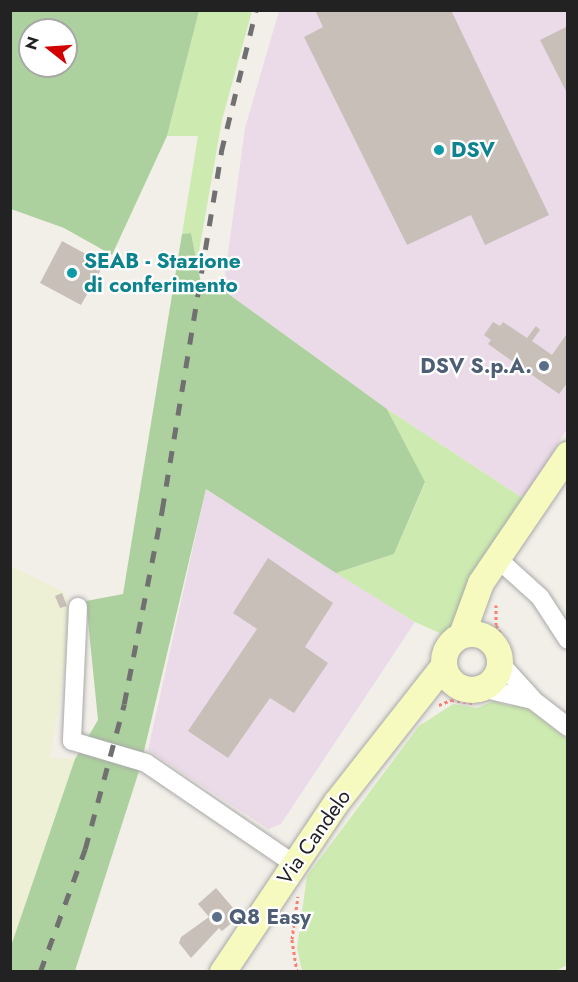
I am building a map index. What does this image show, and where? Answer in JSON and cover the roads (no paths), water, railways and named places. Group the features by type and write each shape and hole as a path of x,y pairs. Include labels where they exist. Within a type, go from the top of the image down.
{"street":[{"path":"533,700 472,693 444,666 446,651 462,635 481,584 567,455"},
{"path":"499,560 540,597 567,640"},
{"path":"472,693 494,678 496,653 485,625 484,608 499,560"},
{"path":"78,607 72,741 146,763 297,876"},
{"path":"462,635 478,634 533,700 567,727"},
{"name":"Via Candelo","path":"223,972 297,876 337,802 391,736 410,705 444,666"},
{"name":"Via Candelo","path":"391,736 424,707 472,693"}],"railway":[{"path":"40,972 85,849 124,704 162,510 221,152 256,10"}],"place":[{"name":"DSV","path":"439,150"},
{"name":"SEAB - Stazione di conferimento","path":"72,273"},
{"name":"DSV S.p.A.","path":"544,366"},
{"name":"Q8 Easy","path":"217,917"}]}
